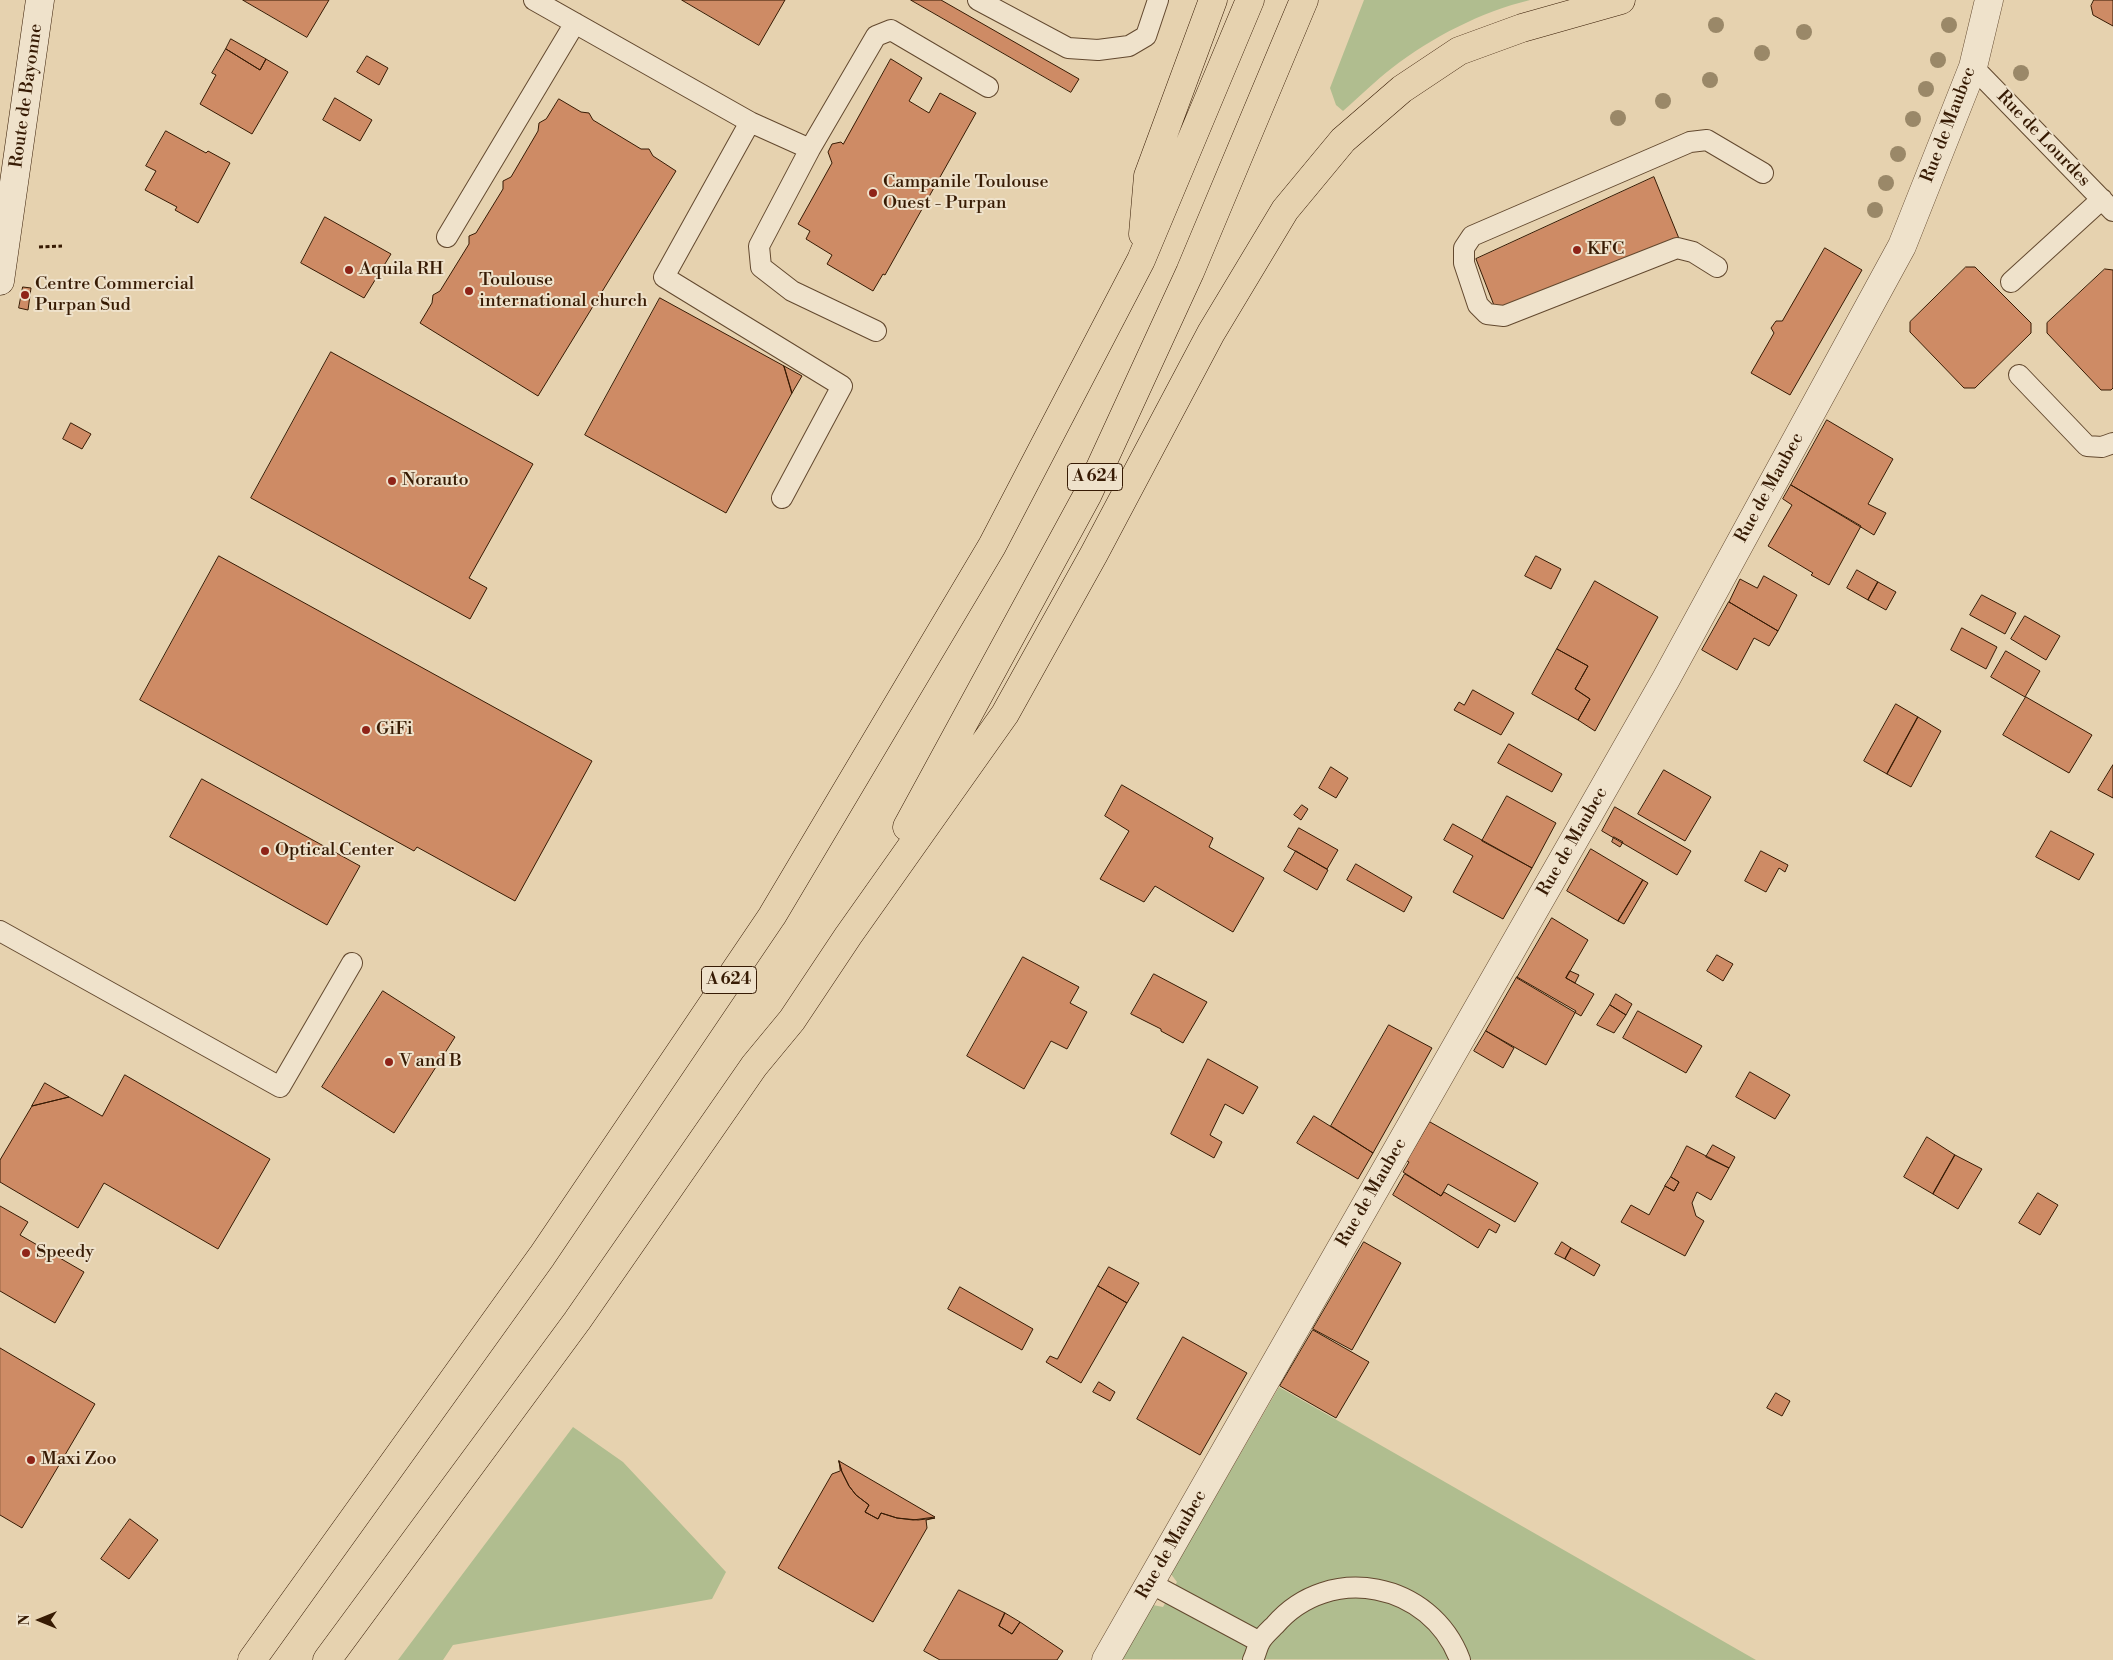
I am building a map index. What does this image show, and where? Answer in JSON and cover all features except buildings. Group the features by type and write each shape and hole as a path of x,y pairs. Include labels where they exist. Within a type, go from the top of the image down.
{"highway":[{"path":"1141,260 1148,176 1213,0"},
{"name":"A 624","path":"252,1660 542,1256 772,916 992,546 1141,260 1250,0"},
{"name":"A 624","path":"328,1660 576,1321 754,1066 792,1020 848,936 1088,494 1190,272 1304,0"},
{"path":"848,936 1006,714 1094,554 1211,333 1285,210 1343,140 1402,89 1459,50 1522,28 1621,0"}],"street":[{"name":"Route de Bayonne","path":"0,281 40,0"},
{"name":"Rue de Maubec","path":"1106,1660 1666,679 1897,254 1973,67 1989,0"}],"lane":[{"path":"534,0 750,122 810,149"},
{"path":"978,0 1068,48 1098,50 1128,46 1146,36 1158,0"},
{"path":"447,237 575,23"},
{"path":"876,331 792,291 760,267 759,246 810,149 876,36 891,30 988,87"},
{"name":"Rue de Lourdes","path":"1973,67 2107,205"},
{"path":"750,122 664,277 842,386 782,498"},
{"path":"1717,267 1693,252 1678,248 1504,316 1487,314 1478,305 1464,263 1464,248 1472,236 1690,142 1707,140 1763,173"},
{"path":"2011,282 2107,205"},
{"path":"2019,375 2087,446 2102,447 2113,443"},
{"path":"0,931 280,1088 352,963"},
{"path":"1150,1583 1257,1651 1286,1612 1319,1593 1357,1586 1395,1594 1429,1613 1453,1643 1460,1660"}],"path":[{"path":"31,248 62,246"}],"green space":[{"path":"1364,0 1530,0 1493,11 1440,36 1392,68 1343,111 1336,105 1330,88"},
{"path":"1279,1387 1756,1660 1121,1659 1153,1605 1163,1607 1177,1582 1171,1574"},
{"path":"573,1427 623,1462 726,1572 712,1599 453,1645 443,1660 398,1660"}],"place":[{"name":"Campanile Toulouse Ouest - Purpan","path":"873,193"},
{"name":"KFC","path":"1577,250"},
{"name":"Aquila RH","path":"349,270"},
{"name":"Toulouse international church","path":"469,291"},
{"name":"Centre Commercial Purpan Sud","path":"25,295"},
{"name":"Norauto","path":"392,481"},
{"name":"GiFi","path":"366,730"},
{"name":"Optical Center","path":"265,851"},
{"name":"V and B","path":"389,1062"},
{"name":"Speedy","path":"26,1253"},
{"name":"Maxi Zoo","path":"31,1460"}]}
